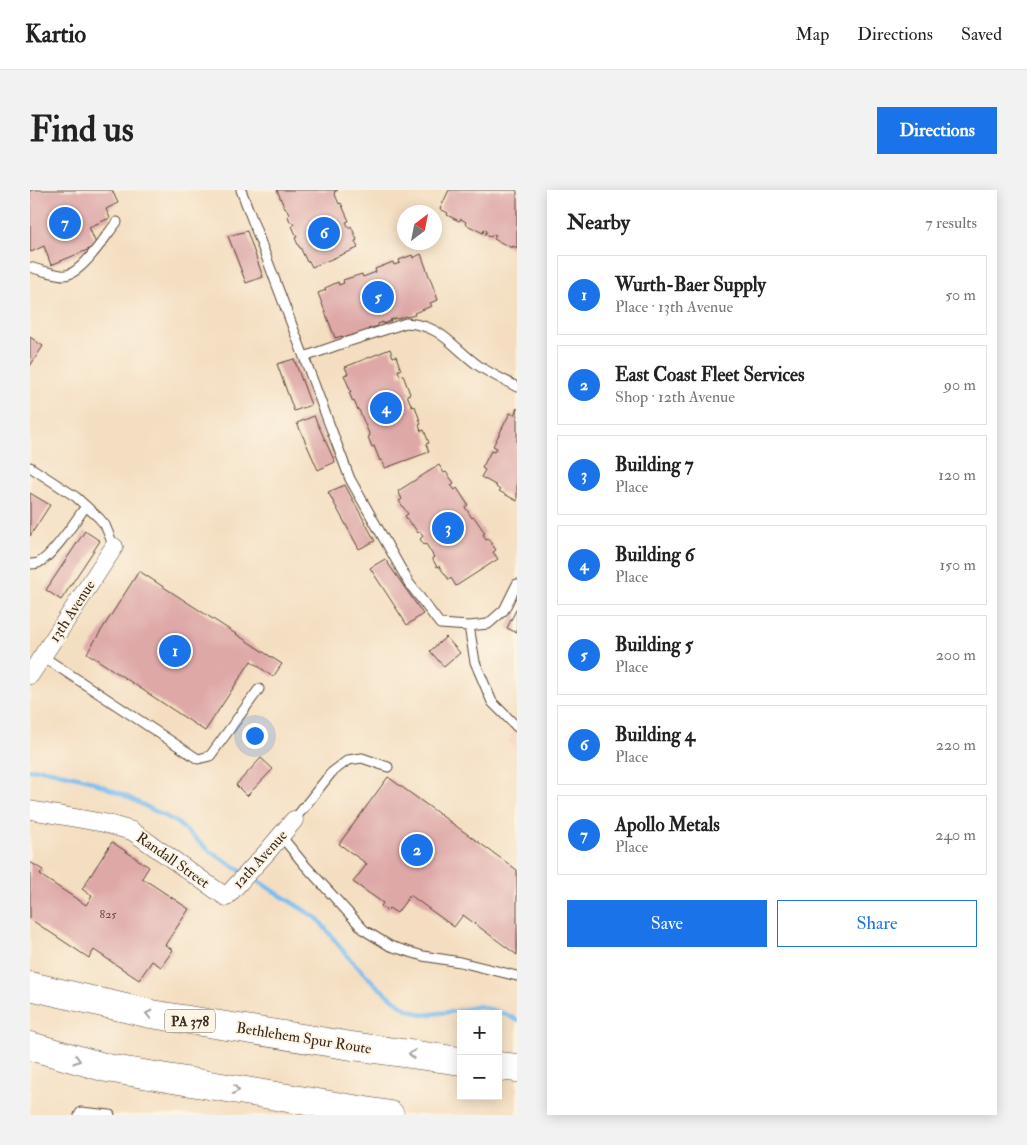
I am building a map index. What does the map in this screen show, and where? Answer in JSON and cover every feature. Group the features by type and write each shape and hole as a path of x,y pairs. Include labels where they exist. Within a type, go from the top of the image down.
{"highway":[{"name":"Bethlehem Spur Route","path":"30,986 151,1014 352,1046 457,1059"},
{"path":"30,1046 107,1068 387,1115"},
{"path":"502,1066 517,1068"}],"street":[{"name":"13th Avenue","path":"34,667 114,547"},
{"name":"Randall Street","path":"30,810 104,823 132,831 226,897"},
{"name":"12th Avenue","path":"226,897 294,820"}],"lane":[{"path":"241,190 350,479 409,583 440,624 469,626 488,624 504,610 517,584"},
{"path":"30,267 65,275 77,270 89,259 117,222"},
{"path":"304,357 406,323 417,323 430,327 444,335 480,367 517,387"},
{"path":"30,466 76,498 99,518 114,547"},
{"path":"30,564 38,563 48,555 86,506"},
{"path":"469,626 475,662 492,702 517,727"},
{"path":"34,667 198,759 210,756 259,689"},
{"path":"294,820 331,772 348,760 362,758 388,767"},
{"path":"281,836 308,869 364,930 390,946 423,956 460,962 517,976"},
{"path":"79,1115 81,1112 110,1115"}],"shaded area":[{"path":"517,723 517,749 508,742"}],"building":[{"path":"30,190 112,190 118,203 106,209 110,218 89,227 97,246 51,265 44,246 31,252 30,250"},
{"path":"277,190 338,190 334,192 349,221 346,222 349,228 351,226 358,248 312,267 299,247 292,226 294,225 290,222 289,215"},
{"path":"449,190 517,191 517,248 513,246 512,248 494,239 496,235 493,234 491,237 485,235 487,231 484,229 483,233 465,224 466,222 461,219 459,221 447,215 448,213 442,210 442,205"},
{"path":"247,231 263,277 246,283 228,236"},
{"path":"421,254 438,300 430,303 432,306 414,313 415,315 396,318 383,324 383,322 378,324 378,326 368,329 369,331 361,335 360,333 343,339 342,336 335,338 318,293 338,282 339,285 344,283 343,280 362,274 363,277 376,272 375,269 393,262 394,265 400,263 399,260 412,255 413,258"},
{"path":"30,337 43,346 30,366"},
{"path":"390,349 393,357 396,356 401,370 398,370 400,376 403,375 410,394 407,395 412,407 415,406 421,424 419,425 421,431 424,430 429,443 426,444 429,452 385,468 374,446 372,447 368,437 370,436 359,410 353,402 344,375 348,374 345,367"},
{"path":"294,359 311,405 294,411 277,364"},
{"path":"517,408 517,501 499,491 497,486 481,477 485,470 482,468 491,451 494,452 497,448 493,446 510,413 514,415"},
{"path":"314,416 335,462 318,470 297,423"},
{"path":"439,465 454,483 451,485 455,490 457,488 468,505 465,507 485,533 483,534 486,540 488,539 496,550 493,552 498,559 456,586 439,566 437,567 432,558 434,557 426,544 424,545 420,539 423,536 420,531 418,533 411,525 405,516 408,514 399,501 402,499 398,491"},
{"path":"345,485 375,541 359,549 328,492"},
{"path":"30,493 50,505 30,536"},
{"path":"85,531 100,541 61,600 46,590"},
{"path":"385,559 423,614 407,625 370,568"},
{"path":"139,571 282,664 273,677 251,661 205,731 87,653"},
{"path":"517,608 517,633 507,628"},
{"path":"446,637 460,653 444,667 430,651"},
{"path":"261,758 273,769 247,796 236,785"},
{"path":"388,777 517,870 517,955 463,915 454,927 410,895 397,913 389,908 387,911 381,906 383,903 353,882 367,864 339,844"},
{"path":"112,842 149,867 142,878 189,909 165,945 173,950 161,967 152,961 139,980 94,950 89,958 30,919 30,862 43,870 40,875 86,905 92,896 82,889"}],"waterway":[{"path":"30,770 42,769 86,779 126,796 176,822 211,852 243,872"},
{"path":"250,876 318,919 348,957 378,987 405,1008 423,1015 479,1006 517,1020"}],"place":[{"name":"Apollo Metals","path":"65,223"},
{"name":"Building 4","path":"324,233"},
{"name":"Building 5","path":"378,297"},
{"name":"Building 6","path":"386,408"},
{"name":"Building 7","path":"448,528"},
{"name":"Wurth-Baer Supply","path":"175,651"},
{"name":"East Coast Fleet Services","path":"417,850"}]}
